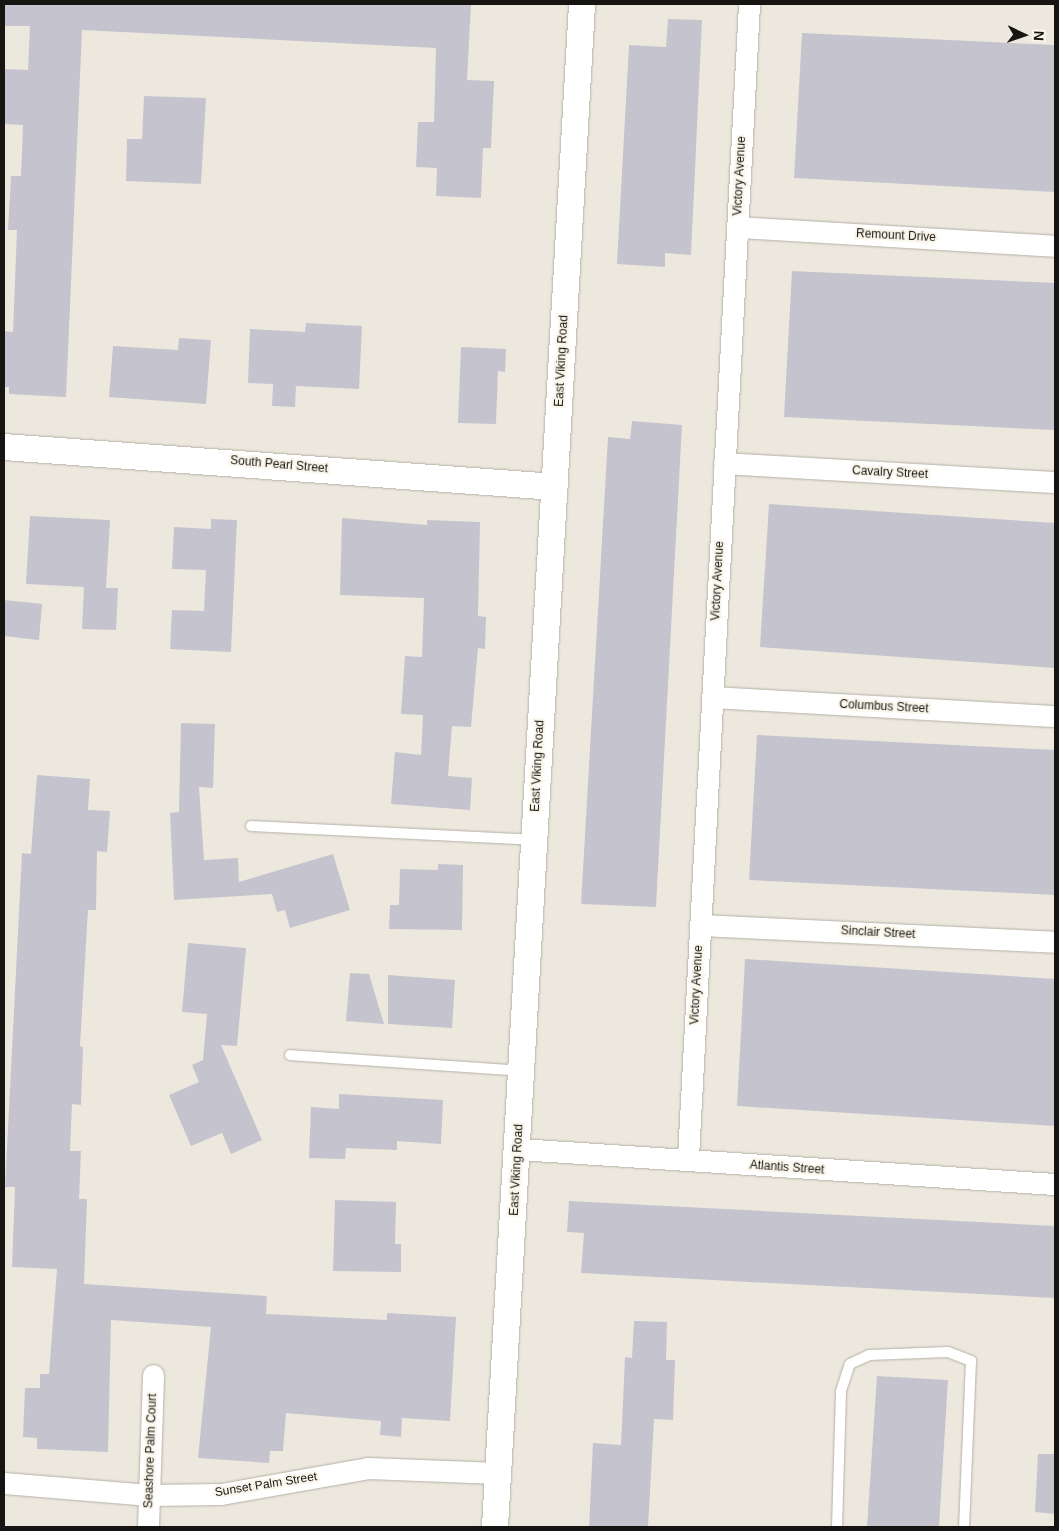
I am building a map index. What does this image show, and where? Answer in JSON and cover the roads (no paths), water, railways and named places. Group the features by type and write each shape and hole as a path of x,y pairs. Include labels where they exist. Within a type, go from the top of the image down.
{"street":[{"name":"East Viking Road","path":"495,1527 519,1149 534,840 582,4"},
{"name":"Victory Avenue","path":"688,1157 749,4"},
{"name":"Remount Drive","path":"738,227 1055,246"},
{"name":"South Pearl Street","path":"4,447 555,487"},
{"name":"Cavalry Street","path":"724,463 1055,482"},
{"name":"Columbus Street","path":"712,698 1055,716"},
{"name":"Sinclair Street","path":"700,925 1055,942"},
{"name":"Atlantis Street","path":"519,1149 688,1157 754,1167 1055,1184"},
{"name":"Seashore Palm Court","path":"148,1527 153,1375"},
{"name":"Sunset Palm Street","path":"4,1483 150,1494 221,1494 368,1468 498,1473"}],"lane":[{"path":"251,826 534,840"},
{"path":"290,1055 523,1072"},
{"path":"837,1527 841,1391 850,1364 870,1354 948,1352 971,1361 964,1527"}]}
